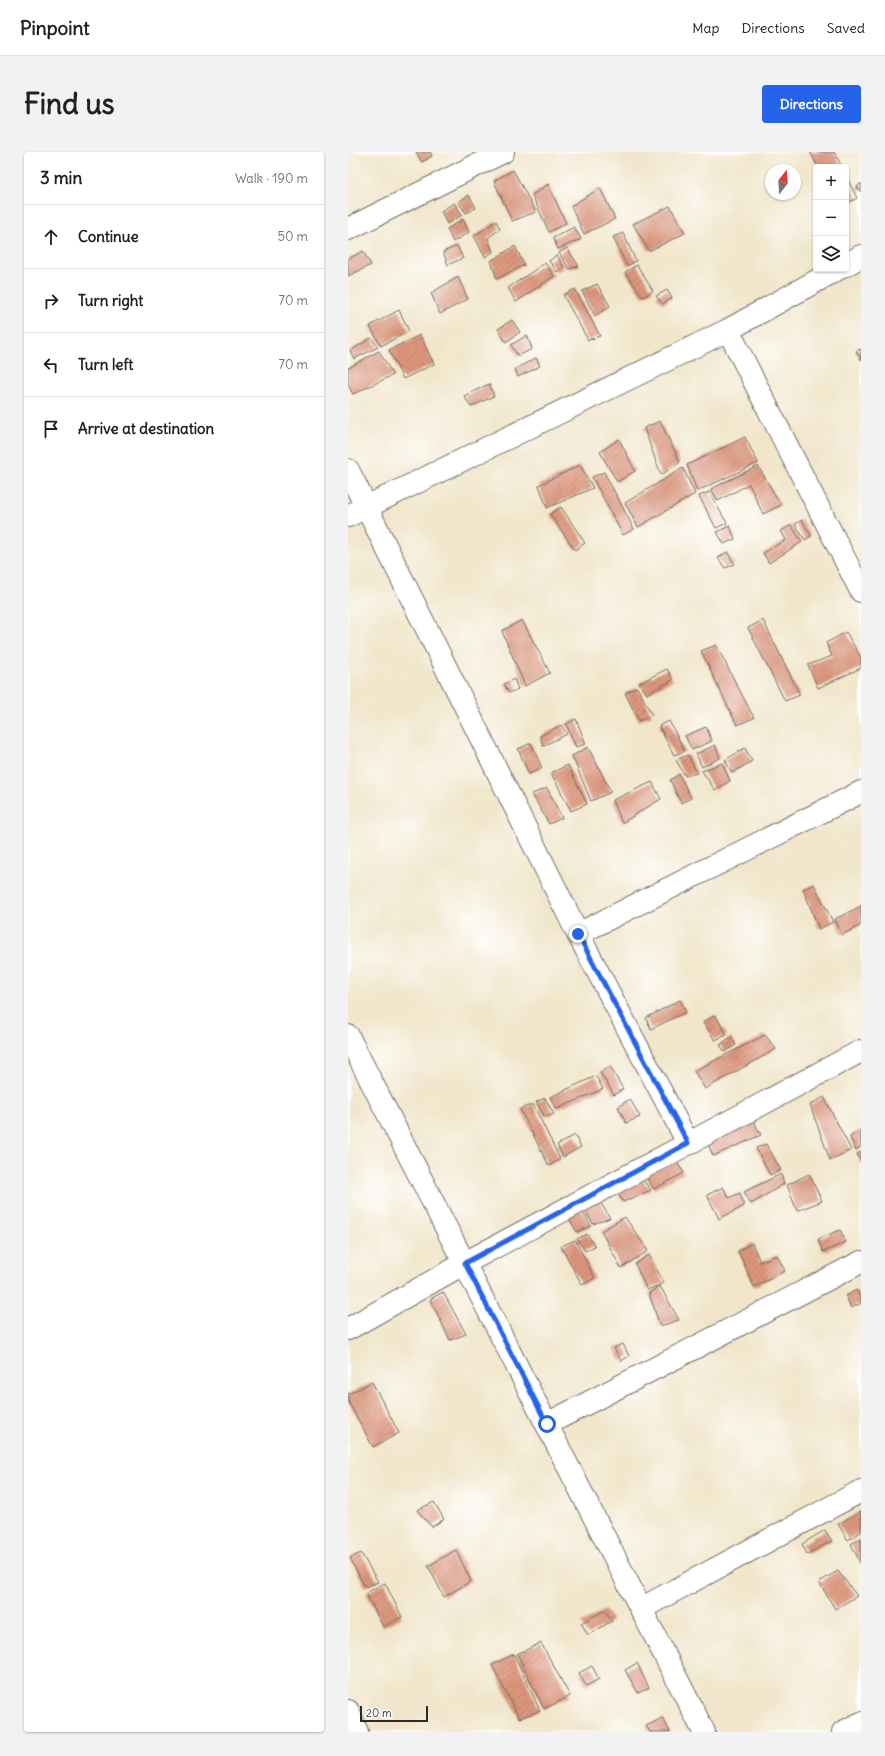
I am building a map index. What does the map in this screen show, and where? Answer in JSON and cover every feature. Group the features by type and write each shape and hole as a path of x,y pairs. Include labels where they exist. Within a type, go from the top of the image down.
{"street":[{"path":"348,229 503,152"},
{"path":"849,263 861,256"},
{"path":"357,511 728,330 833,272"},
{"path":"728,330 861,591"},
{"path":"348,470 357,511 688,1143"},
{"path":"578,934 861,792"},
{"path":"348,1036 642,1608 704,1732"},
{"path":"348,1329 465,1263 861,1051"},
{"path":"547,1424 861,1262"},
{"path":"642,1608 861,1491"},
{"path":"348,1712 357,1732"},
{"path":"843,1732 861,1723"}],"building":[{"path":"416,152 430,152 432,156 422,162"},
{"path":"810,152 834,152 840,164 816,164"},
{"path":"513,170 536,212 512,221 494,181"},
{"path":"849,182 857,198 849,202"},
{"path":"861,183 861,192 857,187"},
{"path":"548,184 566,223 549,232 532,195"},
{"path":"600,188 615,219 584,234 571,206"},
{"path":"469,195 476,208 466,213 458,202"},
{"path":"454,203 462,215 447,224 441,211"},
{"path":"670,206 685,233 649,251 633,224"},
{"path":"463,219 469,232 453,242 447,229"},
{"path":"496,221 500,229 488,238 493,252 485,257 474,236"},
{"path":"574,227 581,239 558,249 553,238"},
{"path":"623,233 636,261 627,266 613,237"},
{"path":"457,246 463,258 448,265 443,252"},
{"path":"515,246 524,265 497,279 491,261"},
{"path":"567,248 579,266 569,269 559,253"},
{"path":"363,251 371,265 348,276 348,259"},
{"path":"557,255 564,267 557,272 549,261"},
{"path":"545,263 554,276 516,302 508,288"},
{"path":"637,265 653,291 643,297 625,272"},
{"path":"458,277 468,299 440,314 431,293"},
{"path":"597,284 610,306 595,316 582,291"},
{"path":"575,289 600,336 588,340 563,295"},
{"path":"667,290 672,298 663,304 656,296"},
{"path":"399,310 409,331 381,346 370,326"},
{"path":"512,320 520,332 506,342 498,329"},
{"path":"420,335 434,364 403,379 389,350"},
{"path":"527,335 532,349 518,356 511,345"},
{"path":"371,338 378,347 354,359 350,351"},
{"path":"861,349 861,360 856,351"},
{"path":"379,351 393,375 353,394 348,385 348,368"},
{"path":"536,358 540,366 518,377 515,369"},
{"path":"489,384 494,396 471,407 464,396"},
{"path":"660,421 680,462 661,475 644,428"},
{"path":"745,437 758,463 697,491 687,465"},
{"path":"619,439 635,471 617,482 600,452"},
{"path":"580,465 593,488 547,508 539,485"},
{"path":"758,466 781,505 763,514 749,484 718,501 711,489"},
{"path":"683,468 695,494 638,527 625,503"},
{"path":"604,472 634,529 623,535 592,477"},
{"path":"709,492 727,523 716,528 699,496"},
{"path":"561,507 585,543 575,550 550,514"},
{"path":"802,520 811,536 805,540 795,524"},
{"path":"791,525 802,542 769,563 763,553 786,540 781,531"},
{"path":"730,526 735,539 724,544 717,532"},
{"path":"727,552 735,564 725,568 718,558"},
{"path":"522,620 550,673 525,686 502,631"},
{"path":"763,620 800,695 785,701 748,628"},
{"path":"846,632 861,658 861,668 818,688 808,665 832,656 826,643"},
{"path":"716,645 754,718 737,725 701,651"},
{"path":"667,669 673,680 647,694 639,683"},
{"path":"514,679 518,689 509,693 504,684"},
{"path":"637,687 652,715 639,721 625,693"},
{"path":"576,719 586,744 576,747 566,724"},
{"path":"669,721 685,751 674,755 659,726"},
{"path":"561,725 567,734 543,746 540,736"},
{"path":"706,727 712,741 692,750 685,736"},
{"path":"531,743 542,768 529,774 518,749"},
{"path":"715,745 720,758 702,767 696,754"},
{"path":"588,747 611,792 591,801 572,756"},
{"path":"745,748 752,761 732,773 725,760"},
{"path":"688,755 697,773 685,776 676,760"},
{"path":"722,763 730,781 715,790 702,771"},
{"path":"568,765 587,804 571,811 551,773"},
{"path":"679,774 691,798 681,803 670,780"},
{"path":"652,782 661,799 622,823 613,800"},
{"path":"547,788 562,818 549,824 532,794"},
{"path":"814,884 833,922 819,929 803,889"},
{"path":"861,906 861,925 842,935 835,919"},
{"path":"680,1000 686,1012 651,1029 646,1018"},
{"path":"715,1015 727,1035 715,1040 703,1022"},
{"path":"765,1035 776,1049 705,1089 694,1071"},
{"path":"731,1037 736,1045 725,1052 720,1045"},
{"path":"610,1066 623,1089 614,1095 600,1072"},
{"path":"596,1076 603,1089 557,1109 550,1097"},
{"path":"824,1097 851,1150 830,1160 810,1105"},
{"path":"545,1098 554,1114 545,1117 536,1102"},
{"path":"630,1099 640,1117 626,1123 618,1107"},
{"path":"533,1104 560,1159 549,1166 520,1109"},
{"path":"752,1118 761,1135 713,1156 707,1141"},
{"path":"860,1130 861,1147 856,1150 850,1137"},
{"path":"575,1135 581,1147 563,1157 557,1145"},
{"path":"766,1144 781,1170 770,1175 756,1148"},
{"path":"861,1152 861,1163 857,1154"},
{"path":"676,1161 684,1173 654,1189 645,1175"},
{"path":"781,1174 784,1184 751,1204 744,1192"},
{"path":"809,1174 822,1201 797,1211 787,1185"},
{"path":"639,1175 651,1190 623,1202 615,1189"},
{"path":"723,1187 729,1198 740,1193 744,1206 719,1219 707,1195"},
{"path":"597,1197 610,1218 593,1224 582,1206"},
{"path":"579,1206 591,1226 577,1232 566,1214"},
{"path":"625,1217 648,1251 621,1268 601,1231"},
{"path":"840,1230 846,1242 823,1252 818,1239"},
{"path":"587,1234 595,1246 585,1251 577,1239"},
{"path":"575,1240 595,1278 582,1285 561,1246"},
{"path":"752,1243 760,1262 777,1255 785,1271 754,1287 738,1251"},
{"path":"649,1255 664,1283 647,1290 635,1264"},
{"path":"660,1286 679,1320 660,1326 649,1293"},
{"path":"856,1290 861,1298 861,1303 851,1308 846,1296"},
{"path":"443,1292 466,1334 450,1340 430,1299"},
{"path":"623,1344 629,1356 621,1361 614,1348"},
{"path":"372,1382 399,1433 373,1447 348,1401 348,1394"},
{"path":"434,1502 444,1519 432,1527 417,1510"},
{"path":"861,1511 861,1532 848,1540 838,1524"},
{"path":"825,1530 832,1541 807,1554 802,1544"},
{"path":"861,1538 861,1564 851,1544"},
{"path":"456,1550 471,1581 444,1597 428,1566"},
{"path":"361,1553 378,1582 365,1587 350,1558"},
{"path":"838,1571 857,1596 835,1609 819,1582"},
{"path":"385,1583 402,1617 383,1627 366,1593"},
{"path":"605,1610 612,1621 588,1635 581,1623"},
{"path":"541,1643 570,1696 544,1709 517,1654"},
{"path":"514,1654 540,1711 519,1718 492,1665"},
{"path":"637,1663 649,1688 638,1693 625,1670"},
{"path":"592,1666 599,1679 586,1686 579,1673"},
{"path":"663,1718 670,1732 650,1732 646,1726"}],"route":[{"path":"547,1424 465,1263 688,1143 578,934"}]}
